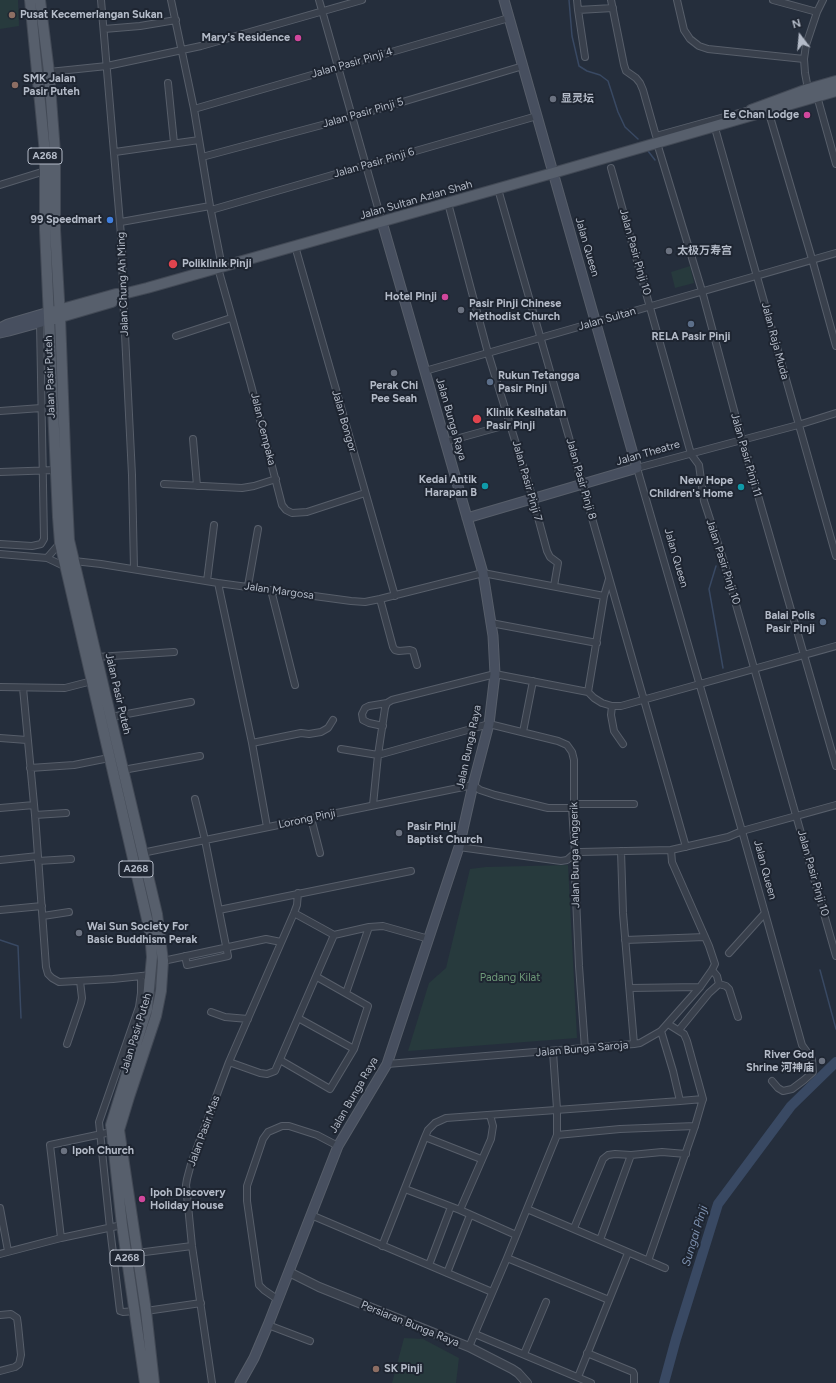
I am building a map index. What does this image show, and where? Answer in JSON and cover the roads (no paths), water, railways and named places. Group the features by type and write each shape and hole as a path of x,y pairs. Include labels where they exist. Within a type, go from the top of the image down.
{"main road":[{"name":"Jalan Pasir Puteh","path":"30,0 45,153 44,318 60,543 70,564 97,657 157,914 163,961 161,991 156,1016 129,1097 120,1130 146,1311 154,1383"},
{"name":"Jalan Pasir Puteh","path":"40,0 55,152 55,229 60,313 70,564 92,681 150,932 152,957 147,1009 112,1121 111,1132 122,1225 145,1383"},
{"name":"Jalan Queen","path":"504,0 637,468"},
{"name":"Jalan Sultan Azlan Shah","path":"44,318 116,294 123,294 382,222 657,143 714,124 808,89 836,81"},
{"path":"768,110 806,93 808,89 810,91 815,91 836,86"},
{"name":"Jalan Sultan Azlan Shah","path":"714,124 836,91"},
{"name":"Jalan Bunga Raya","path":"240,1383 254,1358 268,1325 338,1146 387,1064 459,848 473,785 489,724 495,674 493,636 483,573 382,222"},
{"path":"0,328 8,324 44,318"},
{"path":"0,333 44,318"},
{"name":"Jalan Theatre","path":"467,518 637,468"},
{"path":"111,1132 115,1129 123,1102 129,1097"}],"street":[{"name":"Jalan Chung Ah Ming","path":"101,0 121,222 134,569"},
{"name":"Jalan Cempaka","path":"171,0 194,109 220,267 232,318 282,505 286,510 292,513 307,512 366,494"},
{"path":"319,0 382,222"},
{"path":"48,72 107,66 202,46 362,0"},
{"path":"577,0 584,57"},
{"path":"611,0 624,65 626,71 636,78 643,90 656,136 714,124"},
{"path":"677,0 684,30 690,39 699,46 708,49 804,59"},
{"path":"772,0 817,12"},
{"path":"808,89 804,59 810,30 823,0"},
{"path":"578,10 613,8"},
{"name":"Jalan Pasir Pinji 4","path":"194,109 509,18"},
{"path":"104,29 140,26 176,20"},
{"name":"Jalan Pasir Pinji 5","path":"202,158 523,66"},
{"path":"168,83 174,144"},
{"path":"817,96 836,164"},
{"path":"768,110 836,346"},
{"name":"Jalan Pasir Pinji 6","path":"121,222 210,208 537,116"},
{"name":"Jalan Raja Muda","path":"714,124 758,275 798,425 836,556"},
{"path":"115,152 199,140"},
{"name":"Jalan Pasir Pinji 11","path":"657,143 702,291 742,440 836,766"},
{"name":"Jalan Pasir Pinji 10","path":"611,168 691,454 699,465 704,501 723,559 755,669 836,956"},
{"path":"0,184 45,171"},
{"name":"Jalan Pasir Pinji 8","path":"498,189 686,847"},
{"name":"Jalan Pasir Pinji 7","path":"448,203 488,353 533,499 547,550 550,557 558,563 554,586"},
{"name":"Jalan Bongor","path":"295,246 395,596"},
{"name":"Jalan Sultan","path":"425,371 836,253"},
{"path":"0,544 32,546 41,544 44,539 41,408 44,318"},
{"path":"176,336 232,318"},
{"path":"0,411 41,408"},
{"name":"Jalan Theatre","path":"637,468 798,425 836,413"},
{"path":"445,442 499,426"},
{"path":"193,439 197,486"},
{"name":"Jalan Queen","path":"637,468 802,1045 812,1059 813,1072 798,1086 788,1091 783,1091 772,1081"},
{"path":"0,472 56,470"},
{"path":"164,484 248,488 276,479"},
{"path":"206,581 214,525"},
{"path":"248,586 258,529"},
{"path":"0,554 46,558 60,543"},
{"name":"Jalan Margosa","path":"46,558 70,564 134,569 218,583 365,602 395,596 483,573"},
{"path":"483,573 604,596"},
{"path":"588,692 604,596 609,578"},
{"path":"218,583 252,743 267,827"},
{"path":"271,590 295,685"},
{"path":"380,599 393,647 395,650 399,651 413,651 417,665"},
{"path":"491,623 597,643"},
{"path":"382,726 363,720 362,714 365,708 495,674 588,692 602,703 612,706 621,706 644,701 836,646"},
{"path":"97,657 174,652"},
{"path":"0,687 65,688 92,681"},
{"path":"523,732 533,681"},
{"path":"23,688 35,815 46,967 48,974 59,982 151,975"},
{"path":"111,717 191,702"},
{"path":"373,805 378,755 387,703"},
{"path":"612,706 612,723 616,734 623,744"},
{"path":"252,743 301,733 309,734 321,732 328,728 333,720"},
{"path":"341,749 378,755 489,724"},
{"name":"Jalan Bunga Anggerik","path":"489,724 558,741 567,745 572,752 574,760 573,806 577,922 585,1048"},
{"path":"0,738 27,740"},
{"path":"123,770 200,756"},
{"path":"30,768 74,765 109,758"},
{"path":"473,785 480,790 548,808 634,804"},
{"name":"Lorong Pinji","path":"142,853 473,785"},
{"path":"194,799 205,840 226,948"},
{"path":"0,808 34,805"},
{"path":"459,848 561,861 567,860 575,853 580,852 671,850 722,839 742,831 836,805"},
{"path":"35,815 66,813"},
{"path":"312,818 320,853"},
{"path":"671,850 672,862 713,956 715,964 712,970 717,976 719,984"},
{"path":"621,851 625,940 634,1044"},
{"path":"0,860 38,858 71,859"},
{"path":"219,910 411,871"},
{"name":"Jalan Pasir Mas","path":"212,1383 192,1246 186,1185 187,1179 191,1164 229,1062 294,913 297,905 298,893"},
{"path":"0,910 42,906"},
{"path":"43,916 69,912"},
{"path":"294,913 334,935 369,927 383,926 429,939"},
{"path":"729,953 764,913"},
{"path":"346,993 369,927"},
{"path":"229,1062 260,1073 267,1074 275,1071 334,935"},
{"path":"625,940 705,937"},
{"path":"163,961 266,939 281,942"},
{"name":"Jalan Bunga Saroja","path":"387,1064 553,1052 640,1043 661,1031 668,1024 700,987 712,970"},
{"path":"135,1311 120,1311 99,1122 139,1007 141,993 140,976"},
{"path":"280,1060 330,1089 354,1049 368,1006 317,977"},
{"path":"67,1044 81,1003 82,998 80,981"},
{"path":"719,984 726,986 729,989 738,1017"},
{"path":"679,1030 709,993 719,984"},
{"path":"630,988 700,987"},
{"path":"210,1012 225,1016 248,1019"},
{"path":"298,1018 354,1049"},
{"path":"648,1261 686,1154 703,1099 684,1034 668,1024"},
{"path":"661,1031 680,1101"},
{"path":"469,1347 557,1136 557,1110 553,1052"},
{"path":"118,1064 129,1067"},
{"path":"382,1246 428,1130 435,1123 446,1118 703,1099"},
{"path":"460,1210 491,1139 493,1126 490,1115"},
{"name":"Jalan Bunga Raya","path":"278,1299 259,1285 247,1200 247,1186 263,1139 268,1132 282,1126 289,1126 317,1134 338,1146"},
{"path":"557,1136 620,1129 695,1126"},
{"path":"61,1238 50,1145 111,1132"},
{"path":"425,1137 481,1159"},
{"path":"574,1228 603,1158 608,1155 616,1154 631,1155 662,1152 686,1154"},
{"path":"600,1240 631,1155"},
{"path":"405,1189 460,1210 516,1235"},
{"path":"429,1265 451,1207"},
{"path":"0,1208 8,1251"},
{"path":"527,1209 665,1268"},
{"path":"311,1215 492,1292"},
{"path":"447,1273 470,1215"},
{"path":"0,1254 61,1238 122,1225"},
{"path":"137,1253 192,1246"},
{"path":"578,1377 628,1252"},
{"path":"507,1258 609,1300"},
{"name":"Persiaran Bunga Raya","path":"289,1272 319,1287 469,1347 512,1369 527,1383"},
{"path":"524,1354 546,1302"},
{"path":"146,1311 201,1303"},
{"path":"0,1315 8,1313 17,1318 21,1355 19,1364 16,1367 0,1370"},
{"path":"268,1325 310,1341"},
{"path":"475,1334 591,1383"},
{"path":"587,1353 633,1372 634,1383"}],"waterway":[{"path":"569,0 572,36 579,66 587,71 600,75 608,81 618,112 625,127 638,139"},
{"path":"648,151 655,160"},
{"path":"716,566 709,589 723,668"},
{"path":"0,940 18,946 21,1018"},
{"path":"820,970 836,1029"},
{"name":"Sungai Pinji","path":"664,1383 676,1339 718,1204 791,1106 836,1062"}],"place":[{"name":"Pusat Kecemerlangan Sukan","path":"12,15"},
{"name":"Mary's Residence","path":"298,38"},
{"name":"SMK Jalan Pasir Puteh","path":"15,85"},
{"name":"显灵坛","path":"553,99"},
{"name":"Ee Chan Lodge","path":"807,115"},
{"name":"99 Speedmart","path":"110,220"},
{"name":"太极万寿宫","path":"669,251"},
{"name":"Poliklinik Pinji","path":"173,264"},
{"name":"Hotel Pinji","path":"445,297"},
{"name":"Pasir Pinji Chinese Methodist Church","path":"461,310"},
{"name":"RELA Pasir Pinji","path":"691,324"},
{"name":"Perak Chi Pee Seah","path":"394,373"},
{"name":"Rukun Tetangga Pasir Pinji","path":"490,382"},
{"name":"Klinik Kesihatan Pasir Pinji","path":"477,419"},
{"name":"Kedai Antik Harapan B","path":"485,486"},
{"name":"New Hope Children's Home","path":"741,487"},
{"name":"Balai Polis Pasir Pinji","path":"823,622"},
{"name":"Pasir Pinji Baptist Church","path":"399,833"},
{"name":"Wai Sun Society For Basic Buddhism Perak","path":"79,933"},
{"name":"River God Shrine 河神庙","path":"822,1061"},
{"name":"Ipoh Church","path":"64,1151"},
{"name":"Ipoh Discovery Holiday House","path":"142,1199"},
{"name":"SK Pinji","path":"376,1369"}],"park label":[{"name":"Padang Kilat","path":"510,978"}]}
